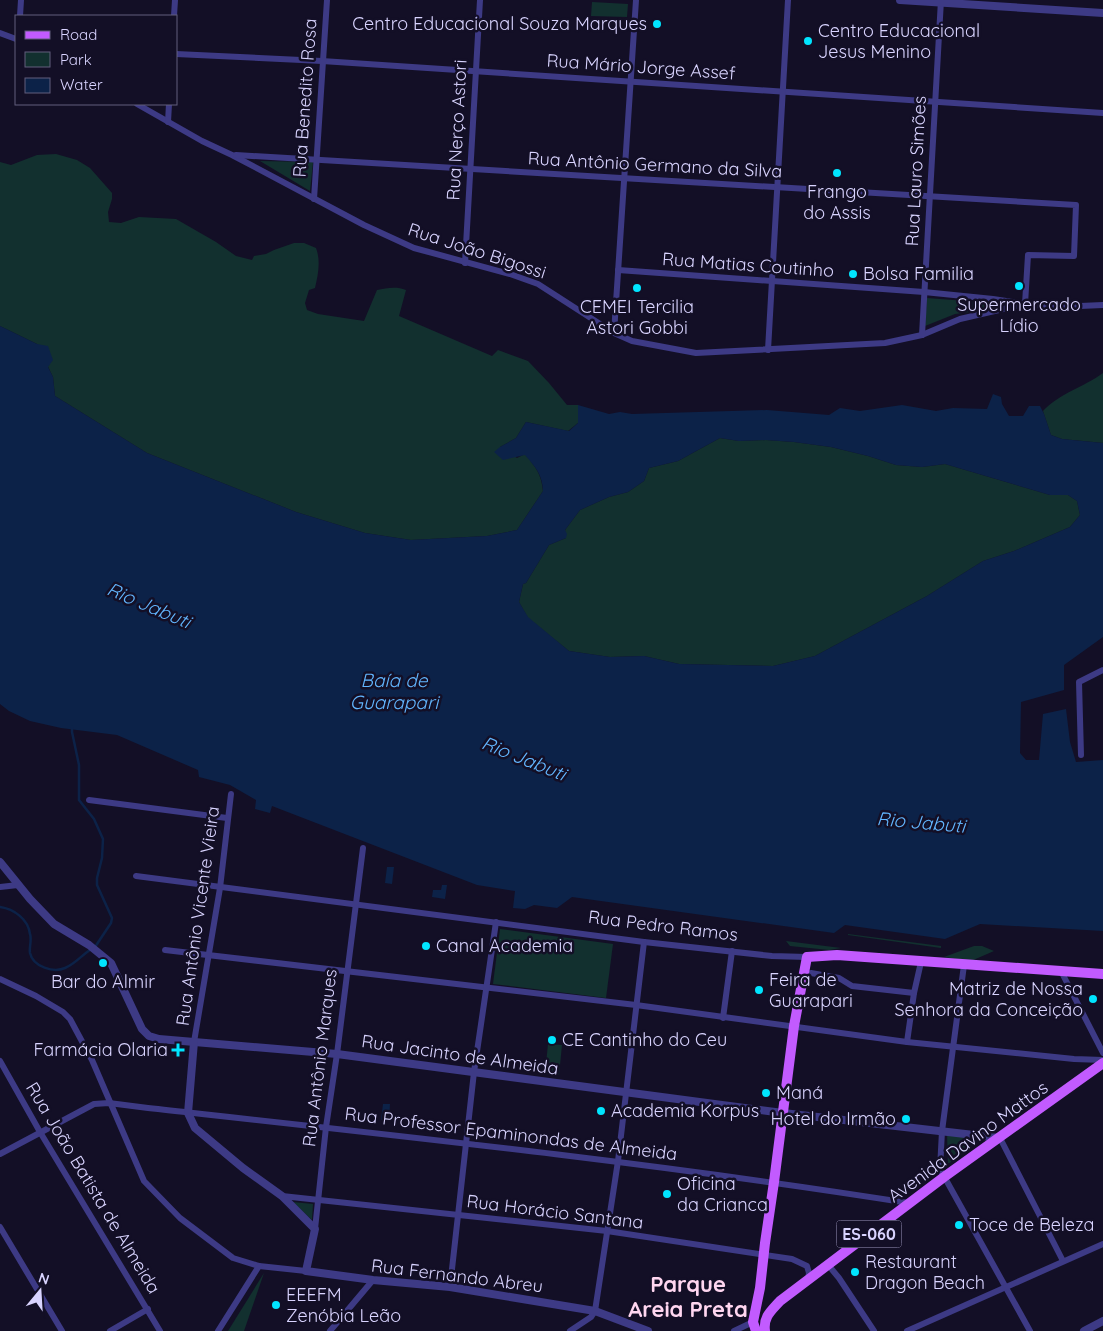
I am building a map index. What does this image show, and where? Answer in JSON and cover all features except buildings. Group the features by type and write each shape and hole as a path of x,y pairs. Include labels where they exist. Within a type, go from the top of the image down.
{"main road":[{"name":"Rua Pedro Ramos","path":"807,957 837,955 1103,974"},
{"path":"754,1327 794,1026 807,957"},
{"name":"Avenida Davino Mattos","path":"780,1301 829,1266 944,1177 1103,1062"},
{"path":"759,1295 767,1300 780,1301"},
{"name":"ES-060","path":"765,1331 764,1324 767,1316 780,1301"}],"street":[{"path":"20,15 21,0"},
{"path":"174,15 175,0"},
{"name":"Rua Benedito Rosa","path":"314,199 327,0"},
{"name":"Rua Nerço Astori","path":"465,263 480,0"},
{"path":"614,333 636,0"},
{"path":"768,350 788,0"},
{"path":"900,0 941,1 1103,13"},
{"name":"Rua Lauro Simões","path":"922,335 941,1"},
{"path":"0,33 15,39"},
{"name":"Rua Mário Jorge Assef","path":"178,54 322,61 1103,113"},
{"name":"Rua João Bigossi","path":"139,105 218,149 364,225 414,248 510,274 538,284 614,333 632,341 696,353 885,343 922,335"},
{"path":"168,122 169,105"},
{"name":"Rua Antônio Germano da Silva","path":"232,155 1076,205 1074,256 1028,255 1024,304"},
{"name":"Rua Matias Coutinho","path":"618,270 924,292 1024,304"},
{"path":"922,335 960,319 1024,304 1056,306 1103,305"},
{"path":"1080,755 1079,682 1103,670"},
{"name":"Rua Antônio Vicente Vieira","path":"194,1042 220,888 230,794"},
{"path":"89,800 227,818"},
{"name":"Rua Antônio Marques","path":"306,1271 315,1229 326,1127 363,848"},
{"name":"Rua Jacinto de Almeida","path":"0,862 18,885 54,924 89,945 111,963 142,1029 149,1036 159,1039 337,1054 783,1113 1000,1138"},
{"name":"Rua Pedro Ramos","path":"136,876 644,942 772,956 807,957"},
{"path":"0,887 18,885"},
{"path":"450,1286 474,1072 496,922"},
{"path":"570,1331 591,1317 595,1311 628,1092 644,942"},
{"path":"165,950 636,1005 907,1042 1103,1062"},
{"path":"723,1018 732,951"},
{"path":"907,1042 914,993 921,962"},
{"path":"964,965 942,1131 940,1169 1030,1331"},
{"path":"1061,971 1103,1053"},
{"path":"812,973 839,978 852,986 914,993"},
{"name":"Rua Fernando Abreu","path":"0,979 36,996 64,1012 70,1019 92,1060 144,1181 180,1218 233,1258 259,1266 373,1280 450,1286 595,1311 648,1331"},
{"path":"188,1113 194,1042"},
{"name":"Rua João Batista de Almeida","path":"0,1061 40,1132 160,1331"},
{"name":"Rua Professor Epaminondas de Almeida","path":"0,1154 94,1104 109,1103 618,1161 910,1203"},
{"name":"Rua Horácio Santana","path":"188,1113 194,1128 207,1140 282,1196 315,1229"},
{"path":"1000,1138 1063,1261"},
{"name":"Rua Horácio Santana","path":"282,1196 606,1232 792,1259 803,1262 809,1269 808,1281"},
{"path":"0,1227 62,1331"},
{"path":"907,1331 1103,1244"},
{"path":"218,1331 259,1266"},
{"path":"829,1266 874,1331"},
{"path":"330,1331 373,1280"},
{"path":"110,1331 148,1309"},
{"path":"1084,1331 1103,1321"},
{"path":"734,1331 754,1327"}],"green space":[{"path":"592,2 628,4 627,17 591,16"},
{"path":"56,154 77,160 90,168 112,193 108,212 109,222 121,223 139,217 176,219 236,256 252,260 254,256 266,254 294,243 304,243 316,248 319,263 318,273 315,288 309,290 305,303 307,310 318,314 364,321 377,290 399,288 406,290 399,316 492,356 498,350 528,361 567,405 578,405 578,423 568,431 526,422 516,438 500,447 517,458 525,454 541,480 543,491 517,530 487,536 411,540 365,533 296,512 147,453 55,396 53,377 37,344 0,326 0,162 11,165 37,155"},
{"path":"260,161 313,162 310,191"},
{"path":"927,298 992,303 992,309 955,314 925,326"},
{"path":"1103,373 1103,443 1062,439 1051,435 1043,411 1057,399"},
{"path":"720,438 739,441 794,442 831,447 896,465 922,467 945,464 1050,495 1068,495 1077,501 1080,515 1070,527 1014,551 983,561 927,596 815,656 773,666 679,664 644,656 610,657 569,651 528,618 519,602 523,584 526,583 549,545 566,538 565,530 580,510 609,497 628,492 644,481 649,468 678,461"},
{"path":"500,929 613,944 606,998 493,984"},
{"path":"848,935 941,946 941,948"},
{"path":"786,941 841,948 829,950 790,946"},
{"path":"974,946 982,946 994,951 971,961 944,957"},
{"path":"548,1044 562,1045 559,1075 545,1074"},
{"path":"947,1134 982,1139 948,1164"},
{"path":"293,1202 313,1204 312,1220"},
{"path":"264,1273 244,1331 228,1331"}],"water":[{"name":"Baía de Guarapari","path":"0,326 37,344 48,346 53,360 48,367 53,377 55,396 147,453 296,512 365,533 411,540 487,536 517,530 543,491 540,476 525,455 503,460 494,452 516,438 526,422 569,431 578,423 578,405 609,414 620,412 632,414 767,410 829,415 840,408 860,411 902,405 936,411 953,408 987,409 993,394 1001,397 1002,404 1009,416 1023,416 1029,406 1040,406 1051,435 1062,439 1103,443 1103,637 1064,665 1064,690 1021,702 1020,753 1026,760 1039,760 1043,714 1066,709 1070,742 1076,762 1103,760 1103,931 980,924 945,939 845,925 834,933 572,897 557,908 534,905 525,909 513,908 515,891 477,885 272,806 270,813 255,809 256,800 230,785 199,777 198,770 117,735 61,728 30,721 9,711 0,704","holes":["720,438 739,441 766,440 831,447 896,465 922,467 945,464 1050,495 1068,495 1077,501 1080,515 1070,527 1014,551 983,561 927,596 815,656 773,666 679,664 644,656 610,657 569,651 528,617 519,602 523,584 526,583 549,545 566,538 565,530 580,510 609,497 628,492 644,481 649,468 678,461"]},
{"path":"387,867 394,867 392,884 385,883"},
{"path":"442,885 447,885 445,899 432,897 433,890 441,890"},
{"path":"383,1104 390,1104 389,1121 381,1120"}],"waterway":[{"path":"72,727 79,765 79,800 94,819 103,839 97,885 112,918 111,923 95,947"},
{"path":"0,907 15,912 23,919 31,936 30,953 32,958 44,968 55,970 65,968 90,950"}],"place":[{"name":"Centro Educacional Souza Marques","path":"657,24"},
{"name":"Centro Educacional Jesus Menino","path":"808,41"},
{"name":"Frango do Assis","path":"837,173"},
{"name":"Bolsa Familia","path":"853,274"},
{"name":"Supermercado Lídio","path":"1019,286"},
{"name":"CEMEI Tercilia Astori Gobbi","path":"637,288"},
{"name":"Canal Academia","path":"426,946"},
{"name":"Bar do Almir","path":"103,963"},
{"name":"Feira de Guarapari","path":"759,990"},
{"name":"Matriz de Nossa Senhora da Conceição","path":"1093,999"},
{"name":"CE Cantinho do Ceu","path":"552,1040"},
{"name":"Farmácia Olaria","path":"178,1050"},
{"name":"Maná","path":"766,1093"},
{"name":"Academia Korpus","path":"601,1111"},
{"name":"Hotel do Irmão","path":"906,1119"},
{"name":"Oficina da Crianca","path":"667,1194"},
{"name":"Toce de Beleza","path":"959,1225"},
{"name":"Restaurant Dragon Beach","path":"855,1272"},
{"name":"EEEFM Zenóbia Leão","path":"276,1305"}],"district":[{"name":"Parque Areia Preta","path":"688,1296"}],"water label":[{"name":"Rio Jabuti","path":"149,605"},
{"name":"Rio Jabuti","path":"524,758"},
{"name":"Rio Jabuti","path":"921,822"}]}
